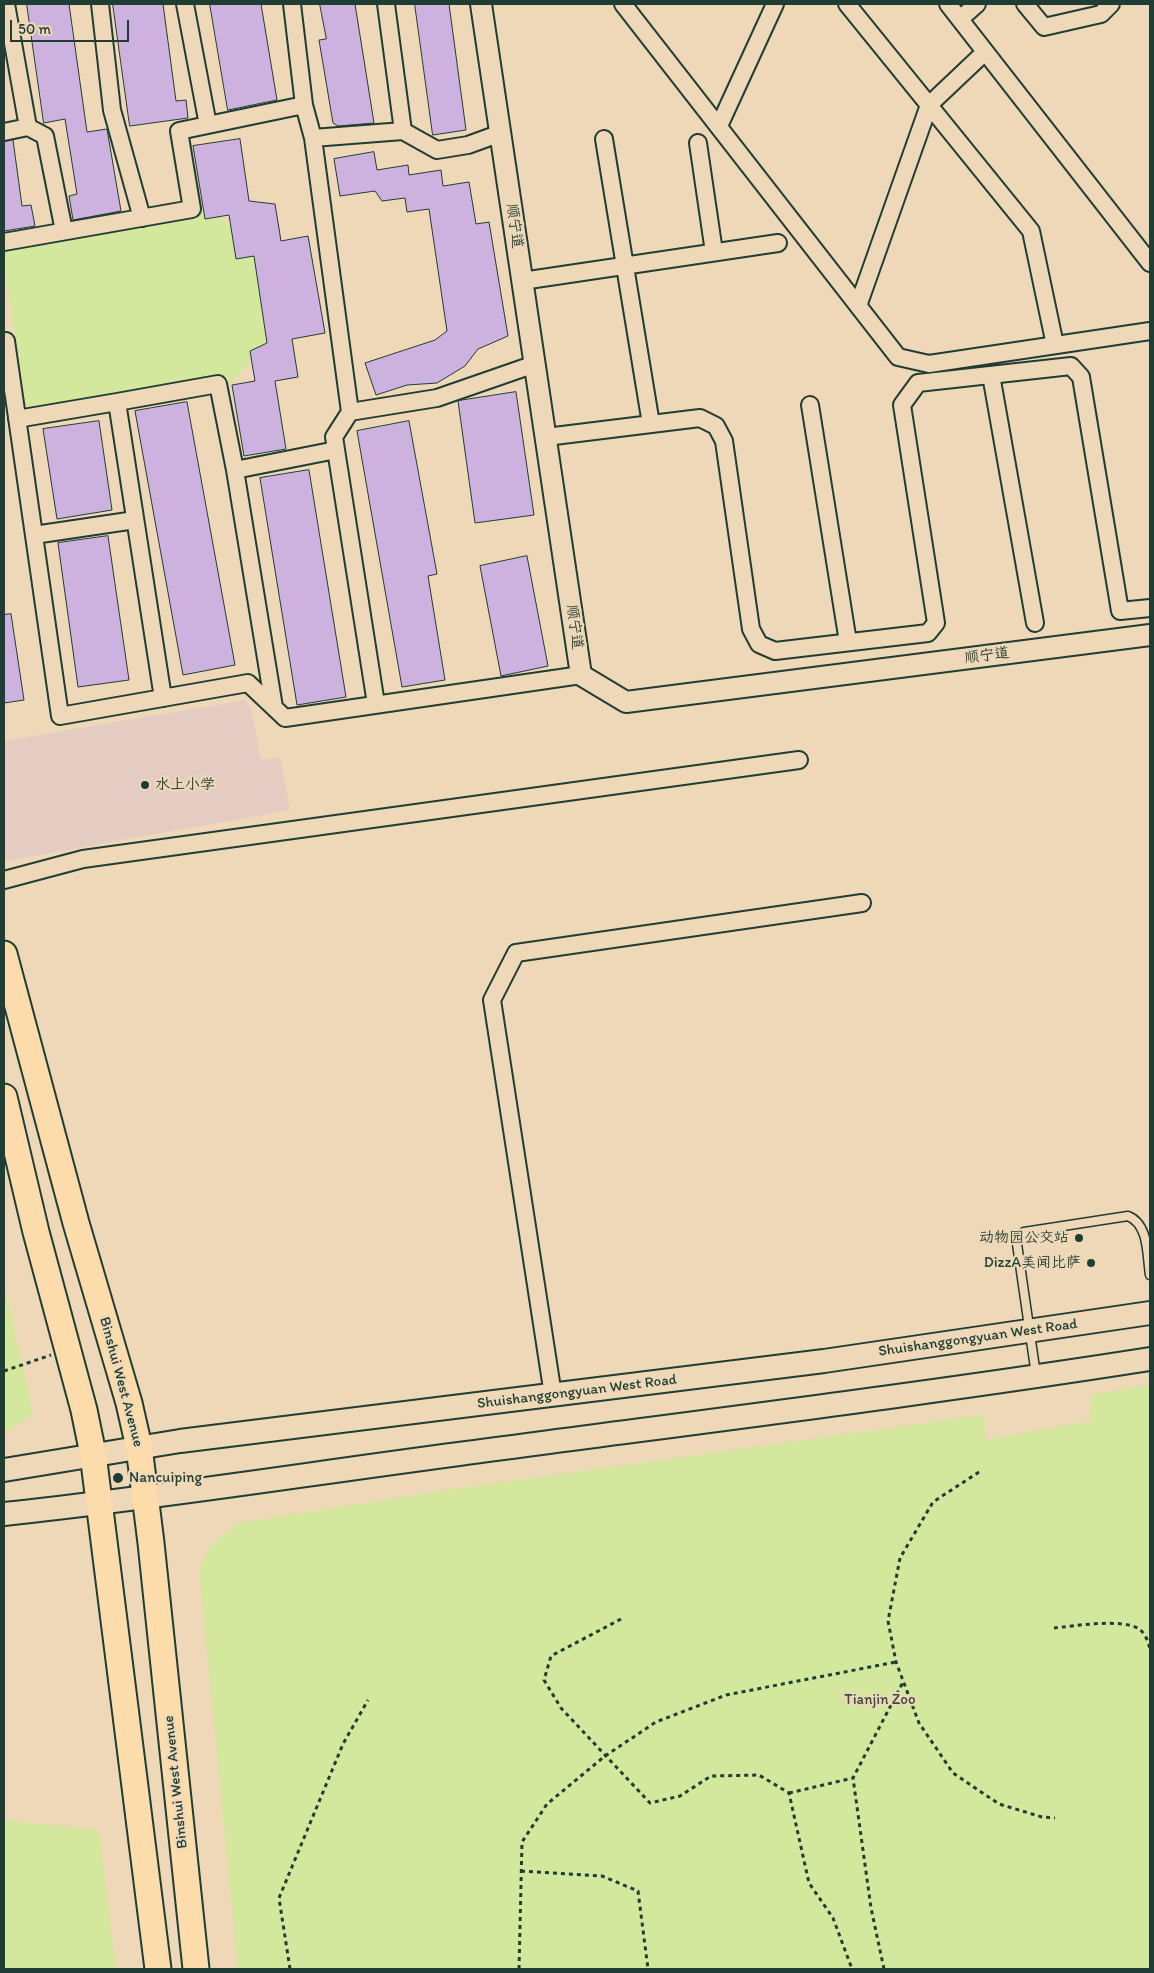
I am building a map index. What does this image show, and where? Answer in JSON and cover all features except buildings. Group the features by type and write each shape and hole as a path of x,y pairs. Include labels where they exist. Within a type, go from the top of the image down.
{"main road":[{"name":"Binshui West Avenue","path":"4,954 76,1223 129,1403 139,1447 196,1969"},
{"path":"4,1097 36,1232 69,1350 93,1454 158,1969"},
{"name":"Shuishanggongyuan West Road","path":"4,1470 139,1447 824,1361 1150,1313"},
{"path":"4,1514 145,1498 1037,1377 1150,1359"}],"street":[{"path":"6,4 28,127"},
{"path":"100,4 112,110 142,218"},
{"path":"185,4 208,125"},
{"path":"292,4 304,105 313,138 350,412 334,438 376,704"},
{"path":"386,4 403,130"},
{"name":"顺宁道","path":"481,4 581,675 626,702 1150,635"},
{"path":"623,4 898,357 929,364 1150,331"},
{"path":"719,126 775,4"},
{"path":"847,4 1031,231 1055,345"},
{"path":"948,4 1150,263"},
{"path":"960,19 977,4"},
{"path":"1026,4 1044,27 1104,7"},
{"path":"858,306 929,105 985,52"},
{"path":"4,242 192,209 179,131 304,105"},
{"path":"4,132 28,127 44,136 64,231"},
{"path":"313,138 403,130 438,150 468,145 501,133"},
{"path":"604,139 650,424"},
{"path":"698,143 714,252"},
{"path":"522,281 778,243"},
{"path":"4,338 60,716 248,683 285,718 581,675"},
{"path":"350,412 437,398 535,364"},
{"path":"546,437 700,418 716,426 724,441 751,628 759,644 775,651 928,633 936,623 902,404 918,382 1071,366 1081,377 1120,611 1150,608"},
{"path":"990,375 1035,623"},
{"path":"17,419 218,384 235,470 274,707"},
{"path":"116,402 163,698"},
{"path":"810,405 848,642"},
{"path":"235,470 336,450"},
{"path":"34,535 135,520"},
{"path":"4,880 83,859 799,760"},
{"path":"553,1395 492,1000 516,953 862,903"}],"lane":[{"path":"1037,1377 1017,1244 1024,1232 1128,1216 1140,1223 1144,1232 1150,1275"}],"path":[{"path":"4,1371 69,1350"},
{"path":"979,1472 933,1502 900,1558 888,1621 896,1662 919,1723 953,1773 999,1804 1042,1818 1055,1818"},
{"path":"621,1619 551,1656 544,1680 561,1708 650,1803 680,1796 711,1776 759,1775 789,1793 853,1778"},
{"path":"1054,1628 1126,1625 1142,1632 1150,1649"},
{"path":"519,1969 522,1842 547,1804 605,1756 656,1722 726,1695 896,1662"},
{"path":"884,1969 872,1908 853,1778 903,1682"},
{"path":"290,1969 279,1898 343,1744 368,1700"},
{"path":"789,1793 809,1883 833,1918 852,1969"},
{"path":"521,1871 602,1876 638,1891 648,1969"}],"shaded area":[{"name":"水上小学","path":"245,700 251,709 261,760 280,757 290,810 5,861 4,741"}],"green space":[{"path":"197,200 259,246 276,335 227,387 27,414 4,261 4,238"},
{"path":"4,1283 33,1415 4,1433"},
{"name":"Tianjin Zoo","path":"1150,1385 1150,1969 238,1969 199,1570 211,1545 238,1523 447,1490 983,1415 986,1440 1090,1421 1092,1395"},
{"path":"4,1820 99,1830 116,1969 4,1969"}],"place":[{"name":"水上小学","path":"145,785"},
{"name":"动物园公交站","path":"1079,1238"},
{"name":"DizzA美闻比萨","path":"1091,1263"},
{"name":"Nancuiping","path":"118,1478"}]}
